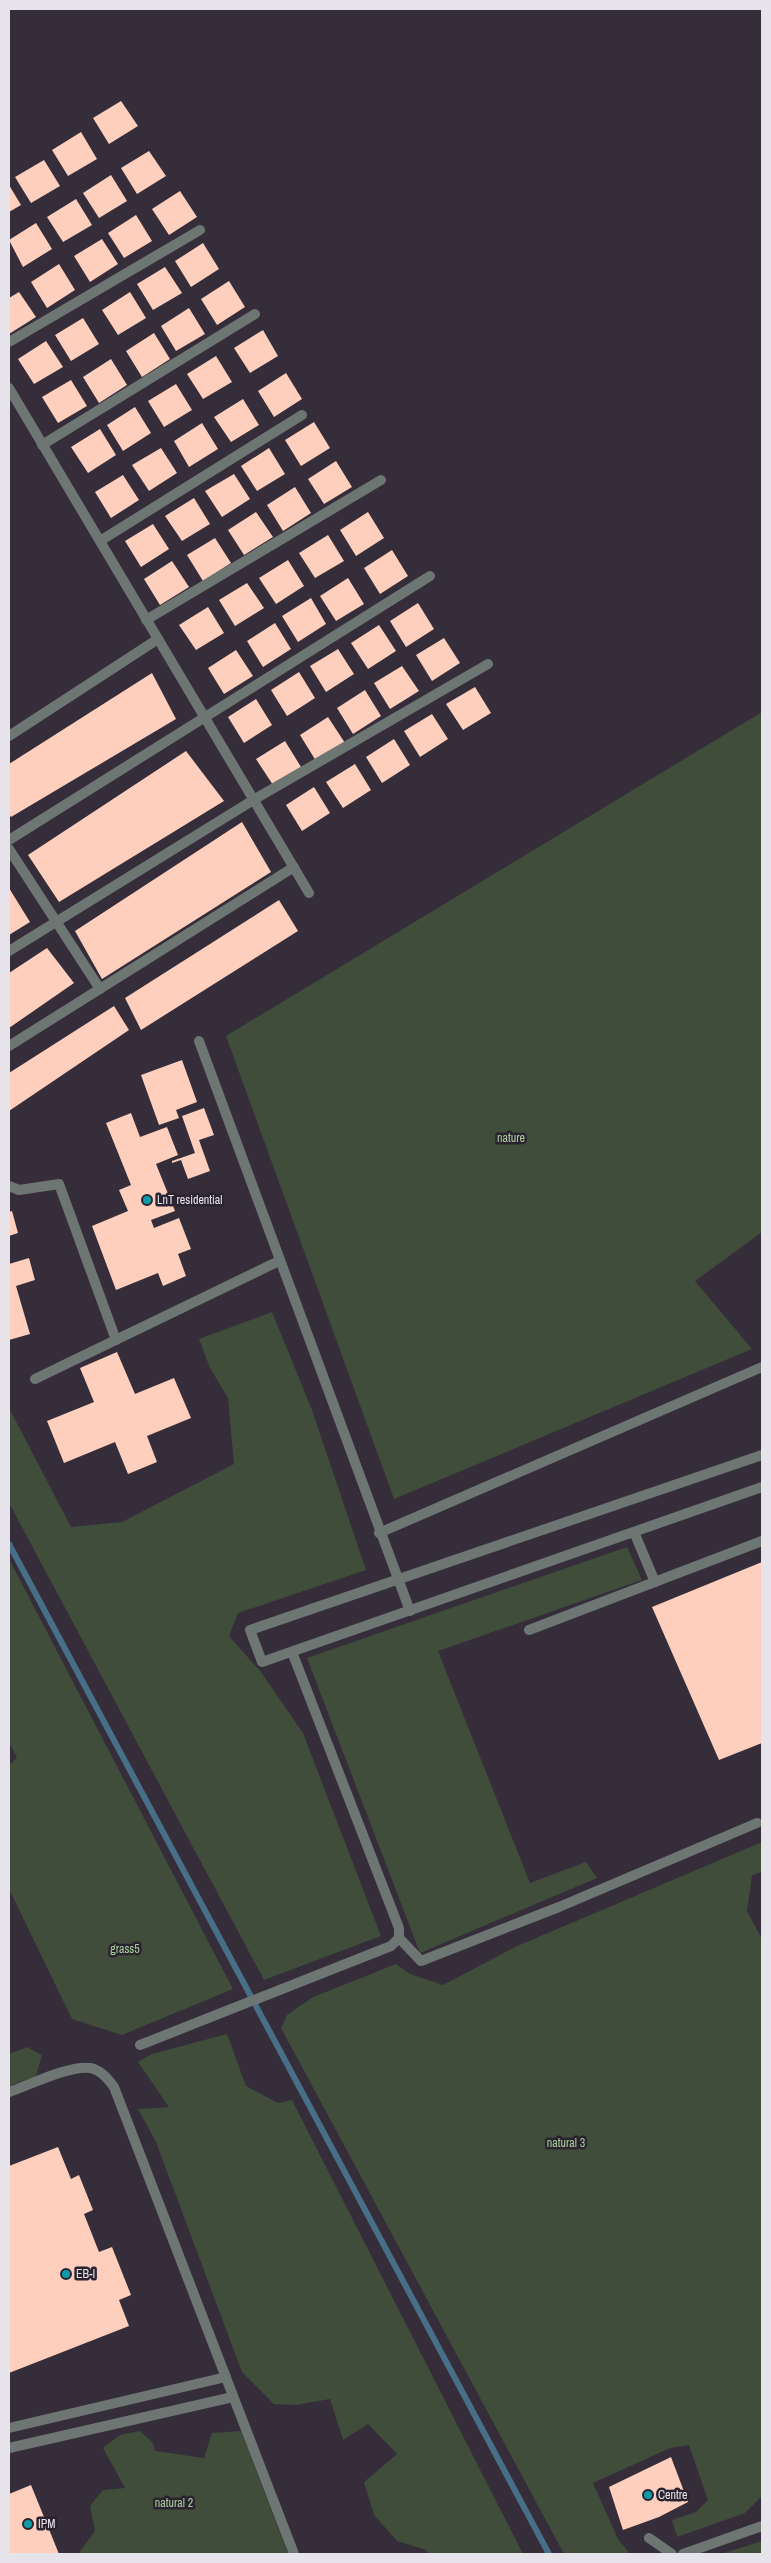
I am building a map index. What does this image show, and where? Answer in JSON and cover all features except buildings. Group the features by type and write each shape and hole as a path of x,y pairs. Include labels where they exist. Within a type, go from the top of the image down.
{"lane":[{"path":"9,342 200,230"},
{"path":"42,445 255,314"},
{"path":"9,388 146,620 208,718 309,893"},
{"path":"100,542 302,415"},
{"path":"146,620 381,480"},
{"path":"9,840 208,718 430,576"},
{"path":"9,736 158,639"},
{"path":"9,950 255,799 488,664"},
{"path":"9,849 100,989"},
{"path":"9,1046 294,866"},
{"path":"199,1041 379,1533 410,1610"},
{"path":"9,1186 19,1190 59,1184 116,1340"},
{"path":"35,1379 279,1261"},
{"path":"379,1533 762,1366"},
{"path":"762,1455 250,1630 262,1662 762,1487"},
{"path":"634,1532 655,1582"},
{"path":"529,1630 762,1541"},
{"path":"140,2045 391,1946 399,1938 400,1928 292,1652"},
{"path":"399,1938 418,1959 426,1962 757,1823"},
{"path":"9,2092 75,2069 91,2068 104,2074 114,2087 294,2554"},
{"path":"9,2428 226,2377"},
{"path":"9,2448 234,2396"},
{"path":"683,2554 762,2526"},
{"path":"650,2538 672,2554"}],"green space":[{"name":"nature","path":"762,712 762,1232 695,1281 752,1349 394,1499 226,1036"},
{"path":"272,1312 312,1410 366,1570 238,1613 229,1636 261,1672 303,1733 381,1936 264,1980 9,1503 9,1408 71,1527 122,1522 234,1464 228,1398 210,1368 199,1339"},
{"path":"627,1547 642,1580 438,1651 530,1883 586,1862 597,1878 420,1953 307,1658"},
{"name":"grass5","path":"9,1559 233,1989 122,2035 72,2019 9,1889 9,1765 17,1758 9,1742"},
{"name":"natural 3","path":"762,1842 762,1872 752,1875 747,1911 762,1939 762,2496 745,2513 677,2537 672,2520 696,2512 708,2500 689,2445 670,2448 593,2483 618,2539 630,2554 564,2554 281,2028 287,2015 313,1997 396,1964 410,1974 443,1985 515,1947"},
{"path":"227,2034 246,2086 278,2103 292,2100 523,2554 428,2554 426,2550 397,2541 374,2515 364,2482 397,2454 368,2424 343,2440 330,2399 296,2405 274,2404 242,2372 156,2142 138,2109 169,2107 138,2062 152,2054"},
{"path":"27,2047 42,2055 36,2076 9,2086 9,2054"},
{"name":"natural 2","path":"140,2431 153,2443 155,2451 204,2458 212,2433 241,2431 288,2554 78,2554 95,2531 90,2506 103,2490 125,2488 103,2448 120,2435"},
{"path":"762,2541 762,2554 721,2554"}],"waterway":[{"path":"9,1544 549,2554"}],"place":[{"name":"LnT residential","path":"147,1200"},
{"name":"EB-I","path":"66,2274"},
{"name":"Centre","path":"648,2495"},
{"name":"IPM","path":"28,2524"}]}
